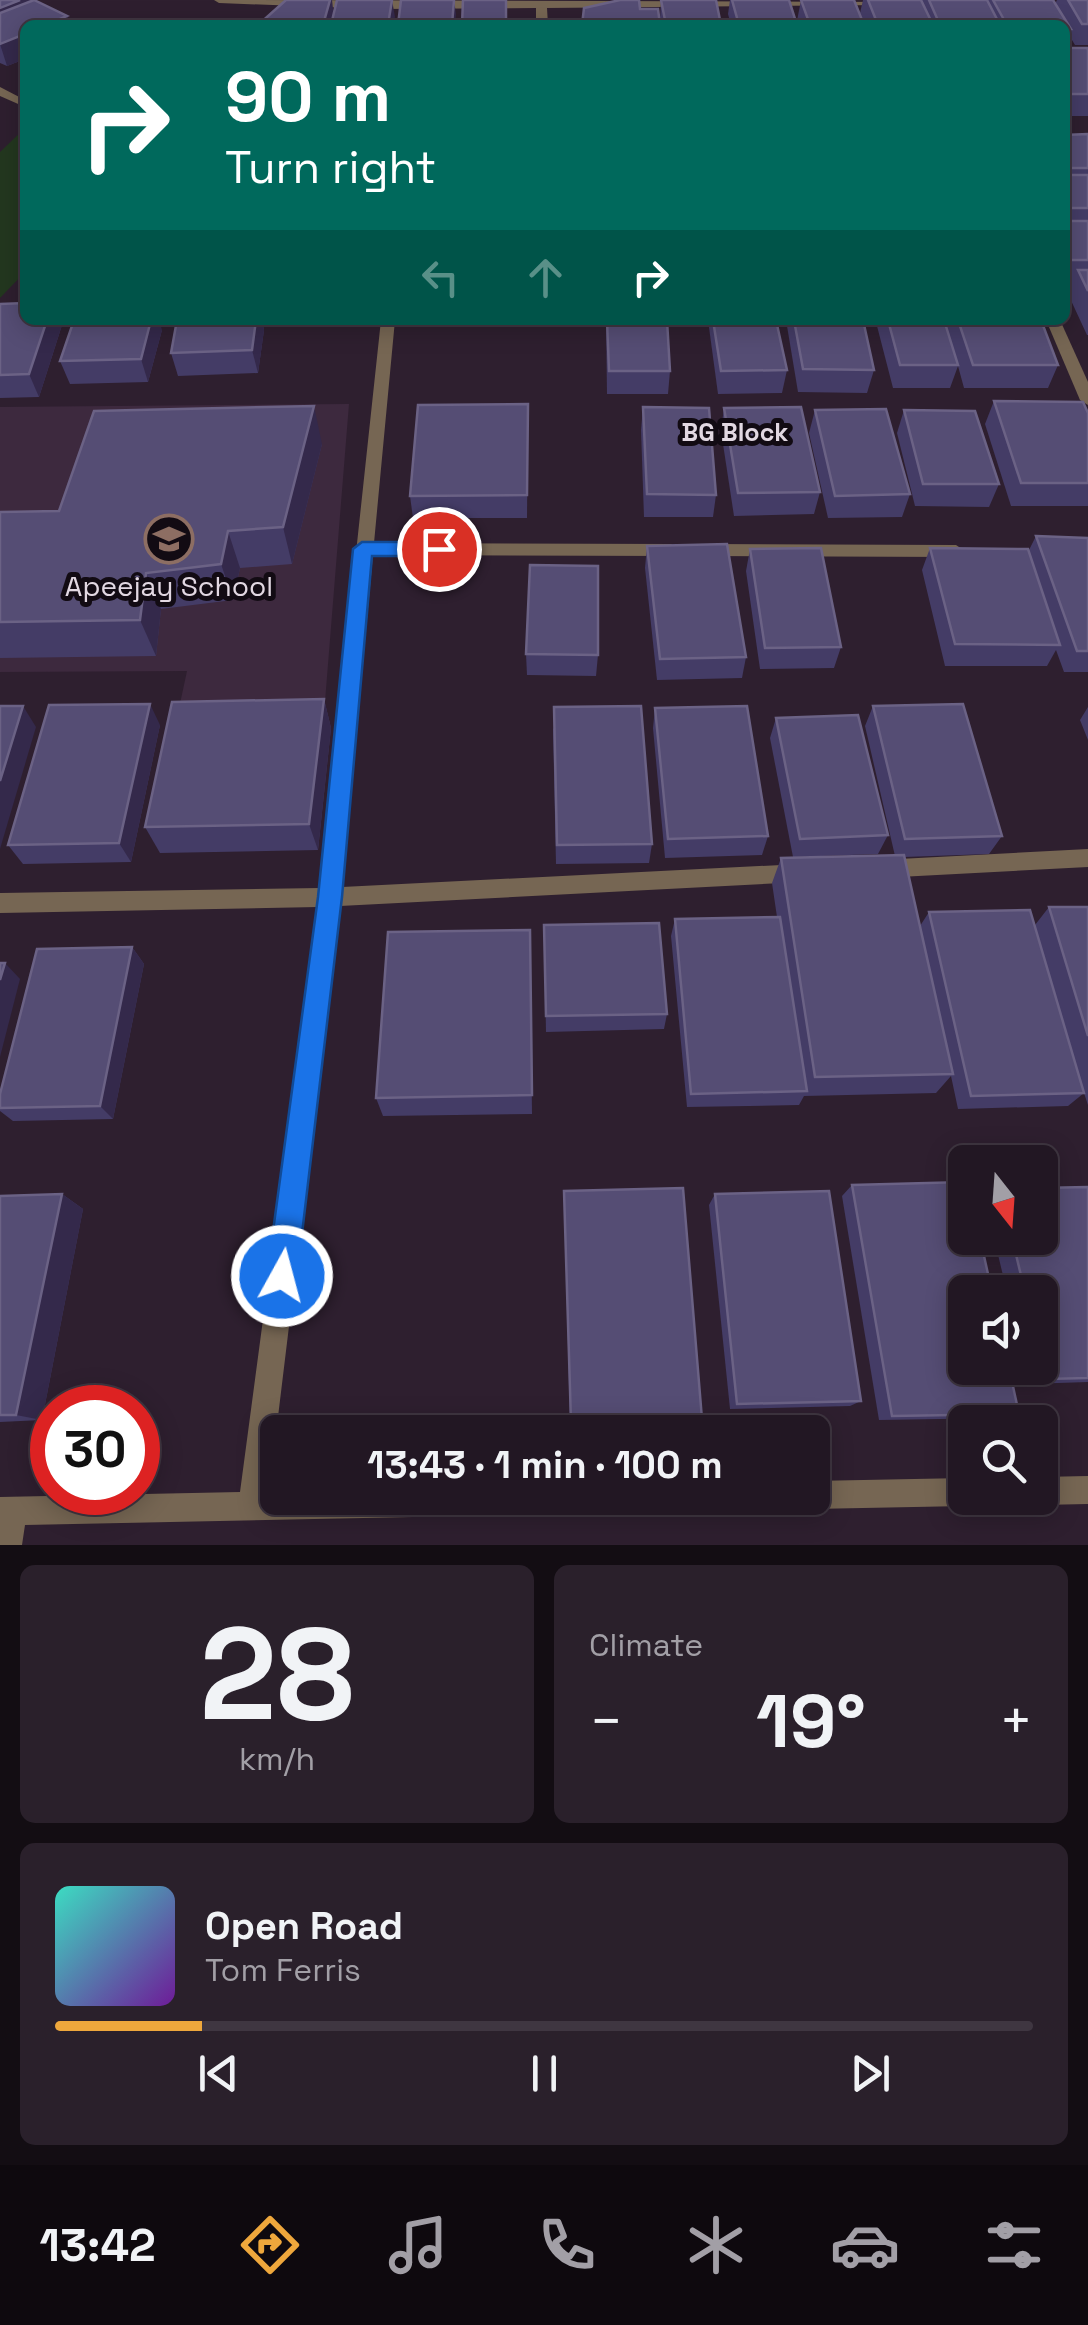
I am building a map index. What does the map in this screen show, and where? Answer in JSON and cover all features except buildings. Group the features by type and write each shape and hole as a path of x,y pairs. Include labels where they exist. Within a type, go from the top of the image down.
{"street":[{"path":"219,0 358,6 901,2"},
{"path":"541,4 542,20"},
{"path":"253,1504 330,897 387,325"},
{"path":"1055,325 1088,400"},
{"path":"362,549 970,551"},
{"path":"0,904 330,897 1088,858"},
{"path":"1058,1491 1088,1490"},
{"path":"830,1495 948,1492"},
{"path":"7,1545 7,1510 260,1504"}],"shaded area":[{"name":"Apeejay School","path":"349,404 324,714 178,713 187,671 0,672 0,407"}],"green space":[{"path":"20,133 20,277 0,298 0,152"}],"place":[{"name":"Apeejay School","path":"169,539"}],"district":[{"name":"BG Block","path":"735,432"}],"route":[{"path":"282,1276 330,897 362,549 439,549"}]}
